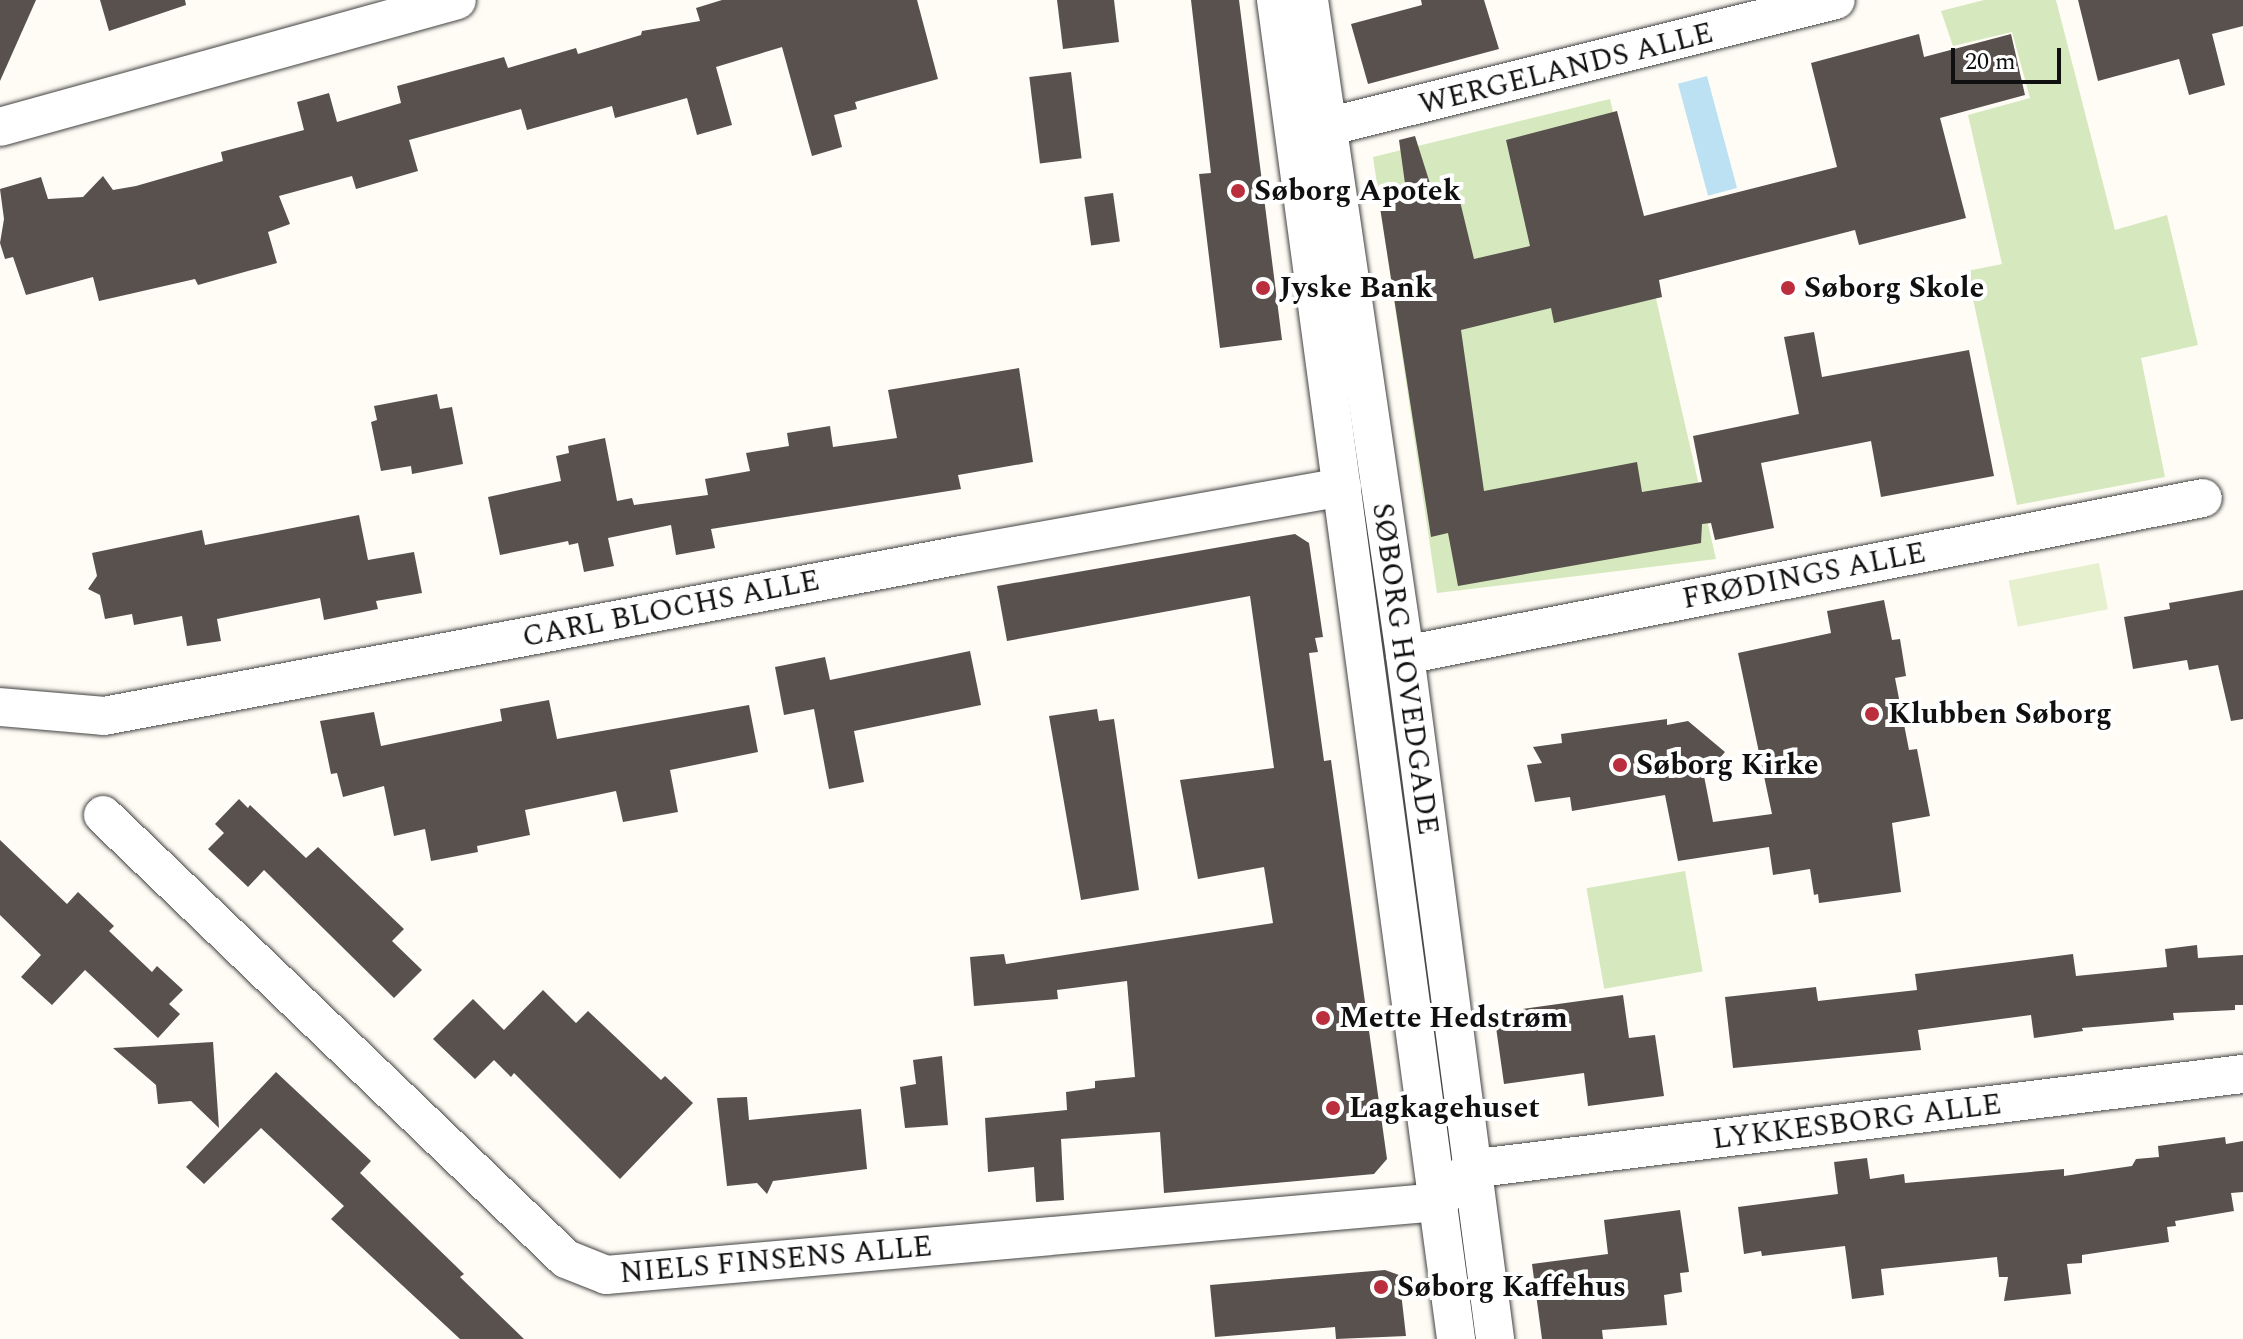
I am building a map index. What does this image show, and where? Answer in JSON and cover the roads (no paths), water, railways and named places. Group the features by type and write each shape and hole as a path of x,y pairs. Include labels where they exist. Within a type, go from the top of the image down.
{"street":[{"path":"0,127 457,0"},
{"name":"SØBORG HOVEDGADE","path":"1276,0 1311,132 1405,655 1470,1169 1495,1339"},
{"name":"SØBORG HOVEDGADE","path":"1309,0 1311,132 1342,487 1456,1339"},
{"name":"WERGELANDS ALLE","path":"1311,132 1836,0"},
{"name":"CARL BLOCHS ALLE","path":"0,707 104,716 961,555 1342,487"},
{"name":"FRØDINGS ALLE","path":"1405,655 2203,498"},
{"name":"NIELS FINSENS ALLE","path":"103,815 566,1259 606,1275 1438,1202"},
{"name":"LYKKESBORG ALLE","path":"1470,1169 2243,1074"},
{"path":"1438,1202 1470,1169"}],"water":[{"path":"1707,76 1737,188 1708,196 1678,84"}],"place":[{"name":"Søborg Apotek","path":"1238,191"},
{"name":"Jyske Bank","path":"1263,288"},
{"name":"Søborg Skole","path":"1788,288"},
{"name":"Klubben Søborg","path":"1872,714"},
{"name":"Søborg Kirke","path":"1620,765"},
{"name":"Mette Hedstrøm","path":"1323,1018"},
{"name":"Lagkagehuset","path":"1333,1108"},
{"name":"Søborg Kaffehus","path":"1381,1287"}]}
